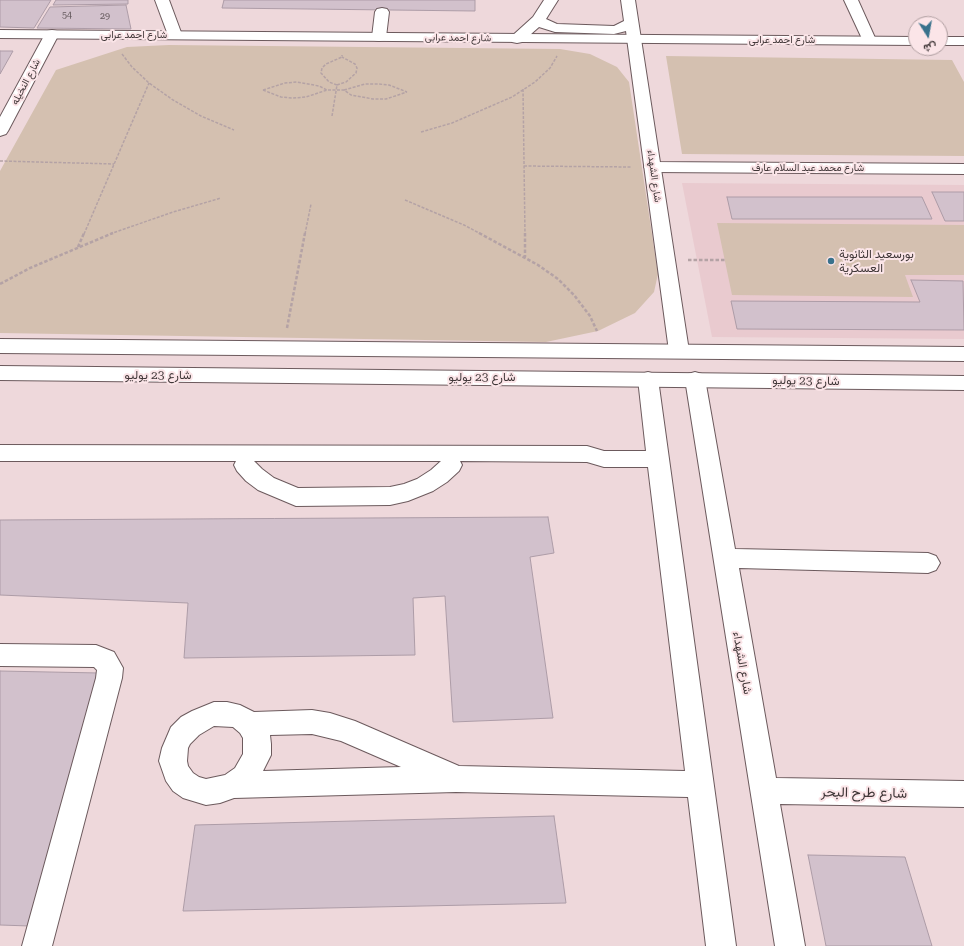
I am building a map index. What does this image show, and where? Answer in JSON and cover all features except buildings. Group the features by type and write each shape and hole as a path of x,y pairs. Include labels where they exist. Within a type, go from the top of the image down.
{"main road":[{"path":"162,0 175,35"},
{"path":"517,39 538,20 551,0"},
{"name":"شارع الشهداء","path":"628,0 679,351"},
{"path":"851,0 869,40"},
{"path":"379,38 382,12"},
{"path":"538,20 555,28 607,30 620,29 626,27 632,22"},
{"name":"شارع احمد عرابى","path":"0,34 634,40 908,41"},
{"name":"شارع النخيله","path":"0,131 13,94 52,34"},
{"path":"948,41 964,41"},
{"name":"شارع محمد عبد السلام عارف","path":"652,167 964,169"},
{"path":"0,346 964,354"},
{"name":"شارع 23 يوليو","path":"0,373 695,379 964,383"},
{"path":"648,379 721,946"},
{"name":"شارع الشهداء","path":"695,379 790,946"},
{"path":"0,453 587,454 604,459 658,458"},
{"path":"0,466 579,466 597,464 604,459"},
{"path":"245,465 254,475 266,484 296,497 390,496 408,492 425,485 451,466"},
{"path":"724,558 928,562"},
{"path":"0,655 96,656 106,660 110,668 37,946"},
{"path":"234,785 244,777 252,766 257,755 258,744 256,733 250,724 240,717 227,714 214,714 201,719 190,726 180,736 175,748 173,761 176,772 183,782 193,789 206,792 220,790 234,785 456,779 700,784"},
{"path":"250,724 312,722 330,725 346,730 456,779"},
{"name":"شارع طرح البحر","path":"764,791 964,794"}],"path":[{"path":"110,34 119,51 149,83 173,100 201,116 234,130"},
{"path":"342,57 347,37"},
{"path":"421,132 478,113 512,97 535,82 550,68 558,54 563,39"},
{"path":"342,57 355,64 357,68 356,73 346,82 337,85 329,82 321,73 322,68 326,64 342,57"},
{"path":"327,90 319,86 297,82 285,83 263,90 281,97 306,98 327,90 344,90 365,84 378,84 389,85 407,92 392,98 373,99 351,95 344,90"},
{"path":"78,247 149,83"},
{"path":"332,116 337,85"},
{"path":"523,89 525,256"},
{"path":"0,161 114,164"},
{"path":"524,166 652,167"},
{"path":"0,284 30,268 125,228 221,198"},
{"path":"405,200 464,225 525,256 558,279 574,295 590,316 607,351"},
{"path":"283,348 311,204"},
{"path":"666,260 724,260"}],"shaded area":[{"path":"169,45 560,49 590,54 617,67 629,82 658,274 654,292 635,313 598,331 546,342 0,333 0,171 56,70 127,47"},
{"path":"666,56 952,60 964,82 964,156 682,154"},
{"name":"بورسعيد الثانوية العسكرية","path":"682,183 964,185 964,339 712,337"},
{"path":"717,223 964,225 964,275 905,275 913,297 732,295"}],"place":[{"name":"بورسعيد الثانوية العسكرية","path":"831,261"}]}
